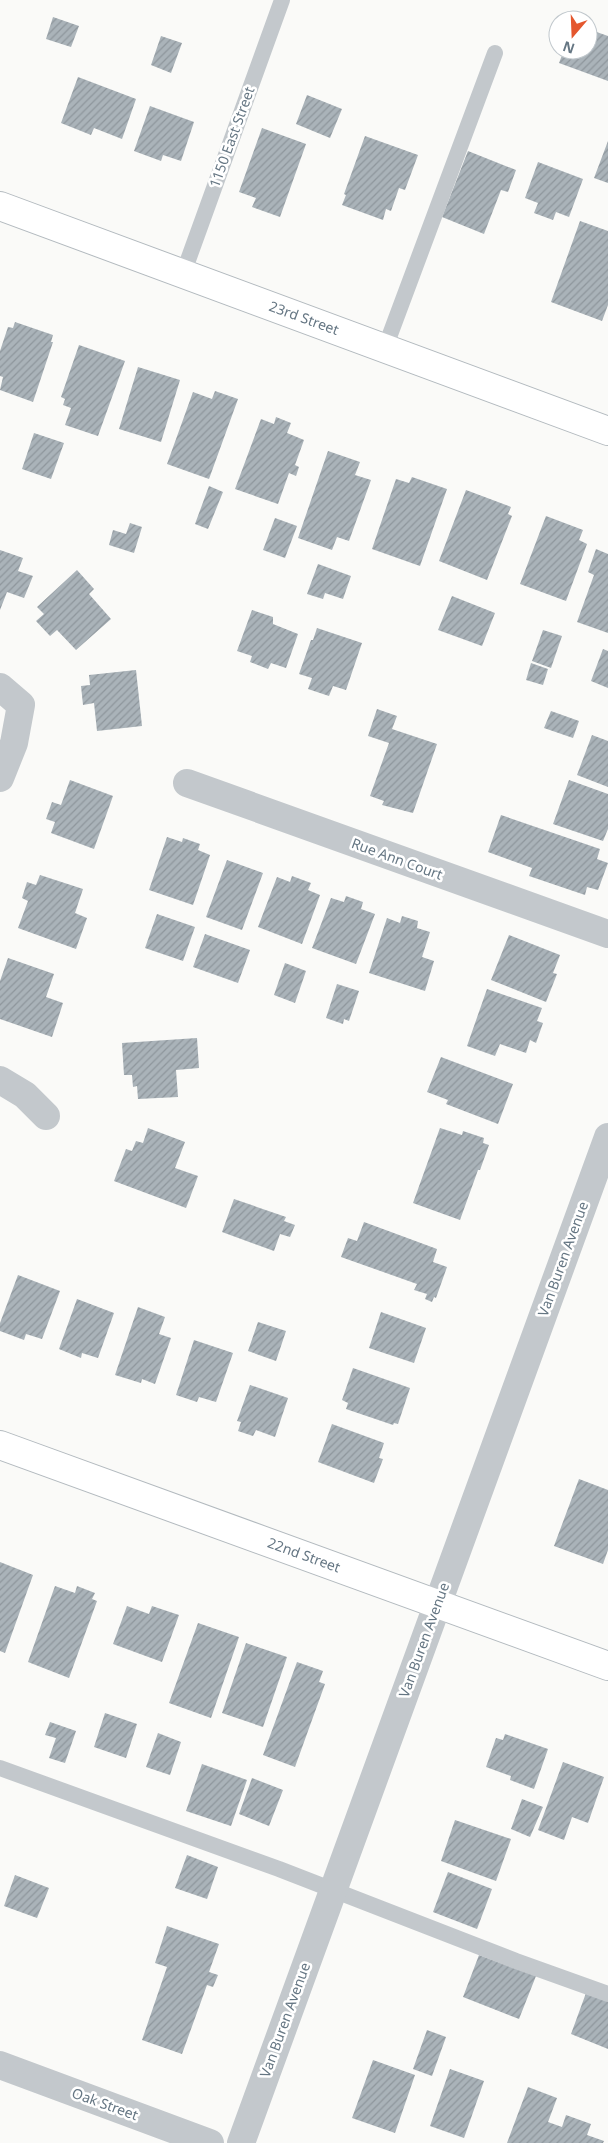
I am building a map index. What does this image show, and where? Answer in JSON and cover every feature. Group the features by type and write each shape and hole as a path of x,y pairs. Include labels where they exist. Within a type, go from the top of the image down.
{"street":[{"name":"23rd Street","path":"0,206 608,430"},
{"path":"0,687 21,705 14,743 0,778"},
{"name":"Rue Ann Court","path":"187,783 608,934"},
{"path":"0,1080 25,1095 46,1116"},
{"name":"Van Buren Avenue","path":"241,2143 608,1137"},
{"name":"22nd Street","path":"0,1446 608,1666"},
{"name":"Oak Street","path":"0,2065 210,2143"}],"lane":[{"name":"1150 East Street","path":"182,274 282,0"},
{"path":"385,348 495,53"},
{"path":"0,1768 280,1869 516,1961 608,1994"}],"building":[{"path":"53,17 79,26 71,47 46,39"},
{"path":"598,32 608,36 608,81 559,63 560,60 598,60"},
{"path":"161,36 182,43 171,73 151,65"},
{"path":"78,77 136,99 122,139 94,128 91,135 61,123"},
{"path":"307,95 342,109 330,138 296,124"},
{"path":"150,106 194,122 181,161 163,155 161,161 134,151"},
{"path":"262,128 306,144 280,217 252,207 256,198 239,192"},
{"path":"365,136 418,155 405,190 399,188 391,211 386,209 383,220 342,205 346,195 344,194"},
{"path":"608,141 608,183 594,178"},
{"path":"468,151 516,170 508,192 501,190 484,234 442,217"},
{"path":"538,162 583,179 569,217 556,212 553,220 534,213 538,203 525,198"},
{"path":"580,221 608,231 608,305 602,321 551,302"},
{"path":"15,322 53,335 51,342 53,342 33,402 0,390 3,377 0,376 0,351 8,327 13,328"},
{"path":"79,345 125,361 98,436 65,425 71,408 63,405 65,399 61,397"},
{"path":"138,367 180,380 161,442 119,429"},
{"path":"215,391 238,399 209,479 167,464 193,392 212,399"},
{"path":"276,417 291,423 287,433 304,440 295,465 299,467 296,476 289,473 278,504 235,489 261,419 274,424"},
{"path":"34,433 64,443 51,479 22,469"},
{"path":"328,451 360,462 355,475 371,480 349,541 337,537 332,550 298,538"},
{"path":"412,477 447,489 420,566 372,549 396,479 409,483"},
{"path":"209,486 223,492 208,529 195,524"},
{"path":"466,490 511,507 508,514 512,516 487,580 439,561"},
{"path":"546,516 583,530 579,540 587,544 566,601 520,584"},
{"path":"275,518 297,526 285,558 263,550"},
{"path":"130,523 142,527 134,553 109,545 113,530 126,534"},
{"path":"596,549 608,554 608,633 577,622 594,575 588,572"},
{"path":"0,550 23,558 18,571 33,576 24,598 7,592 0,610"},
{"path":"318,564 351,576 343,599 325,593 323,599 307,594"},
{"path":"77,570 94,589 89,594 111,619 76,650 57,630 50,636 36,621 44,614 37,607"},
{"path":"452,596 495,613 482,646 438,630"},
{"path":"252,610 273,617 273,624 298,634 286,668 271,663 268,669 250,662 252,656 237,651"},
{"path":"317,628 362,643 346,690 333,686 329,696 308,689 312,678 299,674"},
{"path":"543,630 562,636 551,668 532,661"},
{"path":"603,649 608,651 608,688 591,681"},
{"path":"531,663 548,669 543,685 526,680"},
{"path":"136,670 142,726 97,731 94,703 83,705 81,686 90,685 89,675"},
{"path":"377,709 397,716 392,729 437,744 413,813 382,805 384,801 370,796 389,743 368,736"},
{"path":"551,711 579,721 573,738 544,728"},
{"path":"592,735 608,741 608,787 577,775"},
{"path":"70,780 113,796 94,849 51,833 55,822 46,819 52,802 61,805"},
{"path":"569,780 608,794 608,829 603,841 553,824"},
{"path":"501,815 600,849 597,859 608,863 598,890 587,887 585,895 529,876 532,868 488,852"},
{"path":"167,837 182,842 183,838 200,844 198,850 210,855 193,905 149,890"},
{"path":"227,860 263,873 242,930 206,917"},
{"path":"40,875 83,889 75,913 87,918 76,949 18,928 28,901 22,898 27,882 36,885"},
{"path":"292,876 311,883 308,890 320,895 302,944 258,927 277,877 290,882"},
{"path":"346,896 363,902 361,909 375,914 356,964 312,948 331,898 344,902"},
{"path":"157,914 195,927 183,961 145,948"},
{"path":"402,916 418,921 417,928 430,932 422,957 434,961 425,991 369,973 387,918 400,923"},
{"path":"205,934 250,950 238,983 193,967"},
{"path":"509,935 560,955 553,973 557,974 546,1002 491,980"},
{"path":"8,958 54,974 46,997 63,1003 52,1037 0,1019 0,981"},
{"path":"285,963 306,971 295,1003 274,995"},
{"path":"337,984 359,991 349,1021 344,1019 343,1024 326,1018"},
{"path":"487,989 542,1008 537,1021 543,1023 536,1043 530,1040 526,1053 500,1044 495,1056 467,1046"},
{"path":"197,1038 199,1068 176,1070 178,1097 138,1099 137,1086 133,1087 132,1075 124,1075 122,1043"},
{"path":"441,1057 513,1084 498,1124 446,1104 448,1100 427,1092"},
{"path":"148,1128 185,1142 175,1168 198,1176 186,1208 114,1181 126,1149 132,1151 136,1141 143,1143"},
{"path":"440,1128 462,1135 463,1131 484,1138 483,1143 489,1145 460,1220 413,1203"},
{"path":"234,1199 286,1217 284,1221 295,1225 290,1237 280,1234 274,1251 222,1232"},
{"path":"364,1222 437,1249 433,1262 447,1267 436,1298 434,1297 432,1302 425,1299 427,1294 414,1290 417,1284 341,1257 348,1238 357,1241"},
{"path":"18,1275 60,1291 42,1339 26,1334 24,1340 0,1331 0,1323"},
{"path":"77,1299 114,1313 98,1358 82,1353 81,1358 59,1349"},
{"path":"138,1307 165,1317 159,1334 171,1338 155,1384 142,1379 141,1383 115,1375"},
{"path":"381,1312 426,1328 414,1363 369,1348"},
{"path":"258,1322 286,1331 276,1361 248,1351"},
{"path":"194,1340 233,1353 216,1402 199,1397 197,1402 176,1395"},
{"path":"353,1368 410,1388 398,1424 394,1423 393,1425 346,1409 348,1403 342,1400"},
{"path":"250,1385 288,1398 275,1437 256,1430 253,1436 238,1431 241,1422 237,1421"},
{"path":"332,1424 384,1443 379,1458 383,1459 374,1483 318,1462"},
{"path":"579,1479 608,1490 608,1550 603,1564 554,1546"},
{"path":"0,1562 33,1575 5,1653 0,1651"},
{"path":"55,1586 75,1593 77,1586 95,1593 92,1599 97,1601 69,1678 28,1662"},
{"path":"127,1606 149,1614 152,1606 179,1615 162,1662 113,1644"},
{"path":"198,1623 239,1637 211,1718 169,1703"},
{"path":"246,1643 287,1657 263,1727 222,1713"},
{"path":"297,1662 323,1671 319,1682 325,1684 295,1767 263,1755"},
{"path":"105,1713 137,1724 126,1758 94,1747"},
{"path":"50,1722 76,1731 65,1763 49,1758 56,1738 45,1735"},
{"path":"158,1733 181,1742 170,1775 146,1767"},
{"path":"505,1734 548,1749 534,1789 510,1780 511,1776 486,1767 496,1738 503,1740"},
{"path":"563,1762 604,1777 588,1823 572,1817 564,1840 538,1830"},
{"path":"202,1764 247,1780 231,1826 186,1811"},
{"path":"252,1778 283,1790 269,1826 239,1814"},
{"path":"522,1799 543,1807 530,1837 511,1829"},
{"path":"455,1820 511,1839 496,1881 441,1861"},
{"path":"187,1855 218,1867 207,1899 175,1888"},
{"path":"448,1872 492,1889 477,1929 433,1912"},
{"path":"15,1875 49,1888 37,1918 4,1906"},
{"path":"167,1926 219,1944 209,1972 218,1975 213,1987 207,1985 182,2054 142,2040 167,1967 155,1963"},
{"path":"479,1955 536,1976 519,2019 463,1997"},
{"path":"586,1993 608,2001 608,2049 571,2034"},
{"path":"427,2030 446,2037 432,2076 413,2069"},
{"path":"373,2060 415,2075 395,2133 352,2118"},
{"path":"450,2069 484,2081 464,2138 430,2126"},
{"path":"528,2087 557,2098 548,2122 562,2127 566,2115 591,2124 587,2135 604,2141 603,2143 507,2143"}]}
